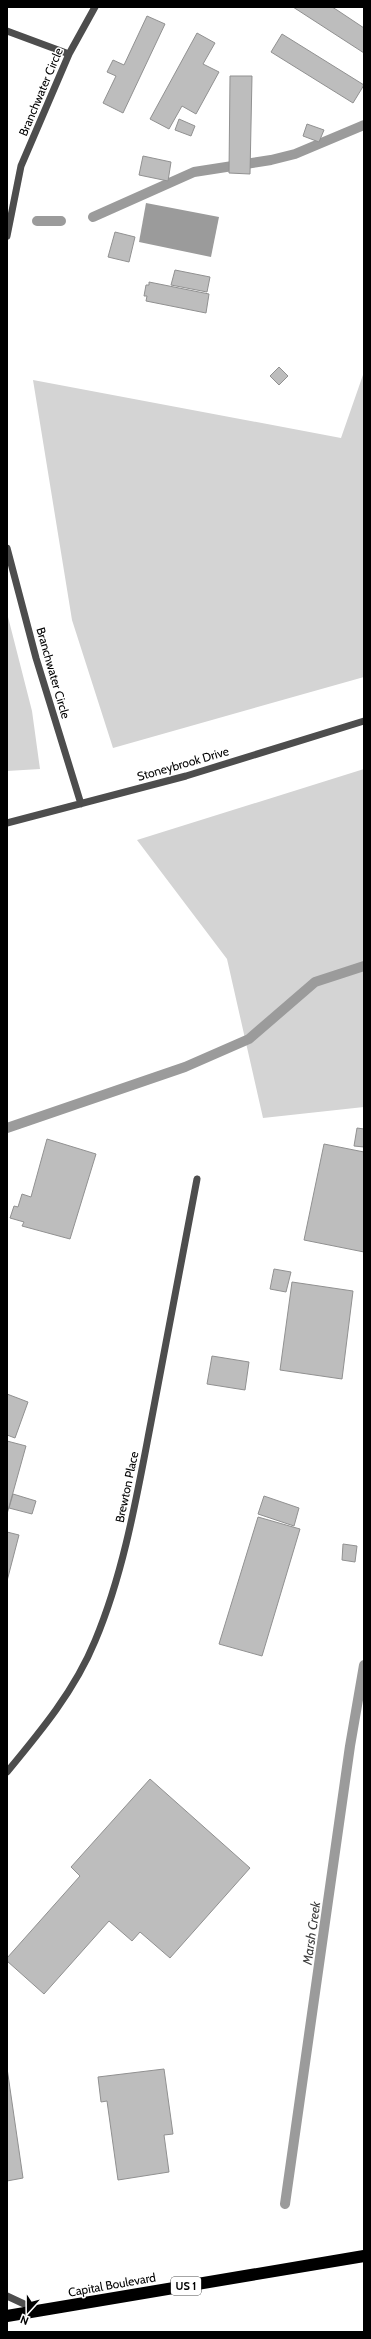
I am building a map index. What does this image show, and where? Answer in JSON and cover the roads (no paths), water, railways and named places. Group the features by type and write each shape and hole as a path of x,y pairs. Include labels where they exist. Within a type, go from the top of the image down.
{"highway":[{"name":"Capital Boulevard","path":"7,2316 364,2256"}],"street":[{"name":"Branchwater Circle","path":"7,236 22,166 69,54 95,7"},
{"path":"7,31 69,54"},
{"name":"Branchwater Circle","path":"7,548 36,658 80,804"},
{"name":"Stoneybrook Drive","path":"7,823 186,776 364,721"},
{"name":"Brewton Place","path":"7,1772 45,1726 72,1685 95,1641 120,1568 144,1458 197,1179"},
{"path":"7,2296 39,2311"}],"waterway":[{"path":"93,217 194,172 271,160 295,154 364,125"},
{"path":"37,221 61,221"},
{"path":"7,1128 185,1067 249,1039 315,982 364,966"},
{"name":"Marsh Creek","path":"285,2204 350,1746 364,1665"}]}
